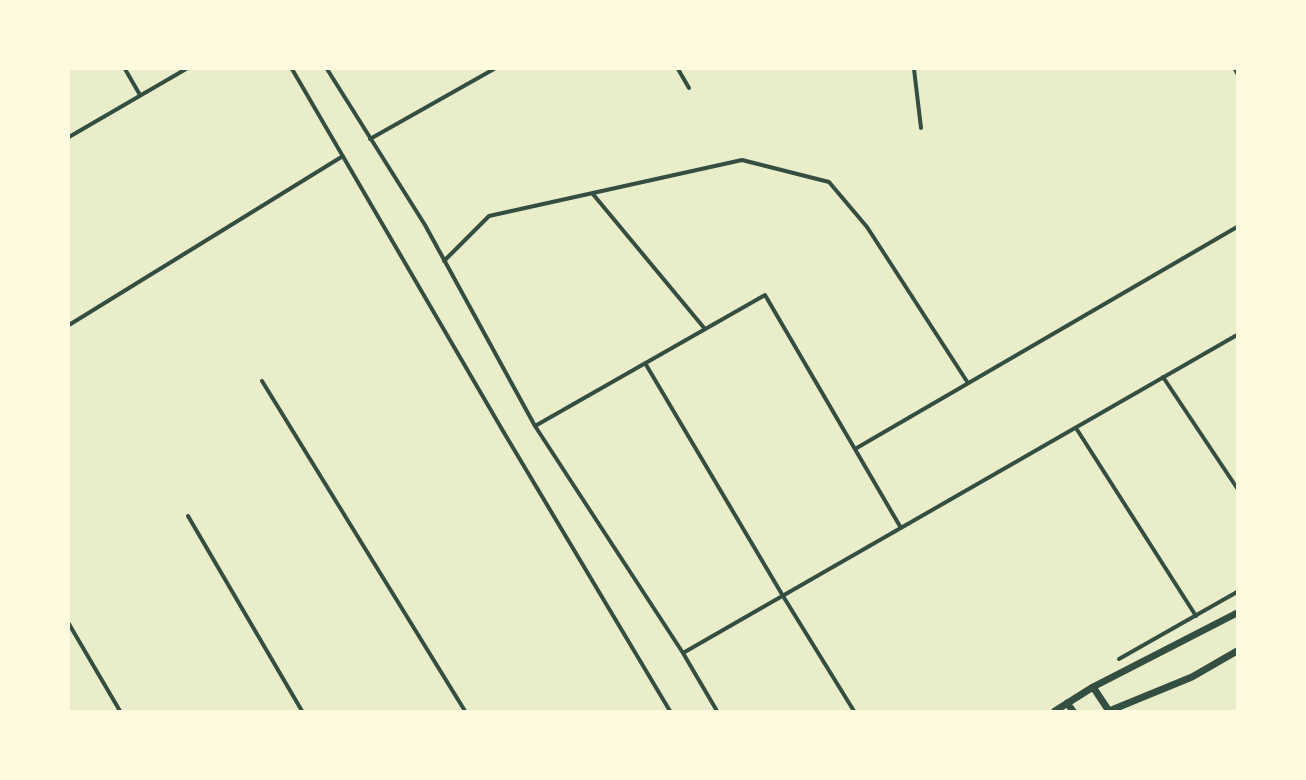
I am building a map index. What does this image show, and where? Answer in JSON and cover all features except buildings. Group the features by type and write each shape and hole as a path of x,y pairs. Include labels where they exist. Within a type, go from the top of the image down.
{"street":[{"path":"125,69 140,96"},
{"path":"69,137 186,69"},
{"path":"292,69 507,438 670,711"},
{"path":"327,69 425,225 535,426 683,653 717,711"},
{"path":"370,139 494,69"},
{"path":"678,69 689,88"},
{"path":"914,69 920,128"},
{"path":"1235,69 1237,73"},
{"path":"69,325 343,156"},
{"path":"444,261 489,216 742,160 829,182 867,227 968,383"},
{"path":"592,193 705,329"},
{"path":"855,449 1237,227"},
{"path":"535,426 765,295 901,528"},
{"path":"683,653 1237,335"},
{"path":"645,363 783,596 854,711"},
{"path":"1163,377 1237,488"},
{"path":"262,381 465,711"},
{"path":"1076,428 1196,616"},
{"path":"188,516 302,711"},
{"path":"1119,659 1237,592"},
{"path":"1055,711 1093,687 1237,613"},
{"path":"69,624 120,711"},
{"path":"1093,687 1109,711 1192,677 1237,651"},
{"path":"1067,703 1073,711"}]}
